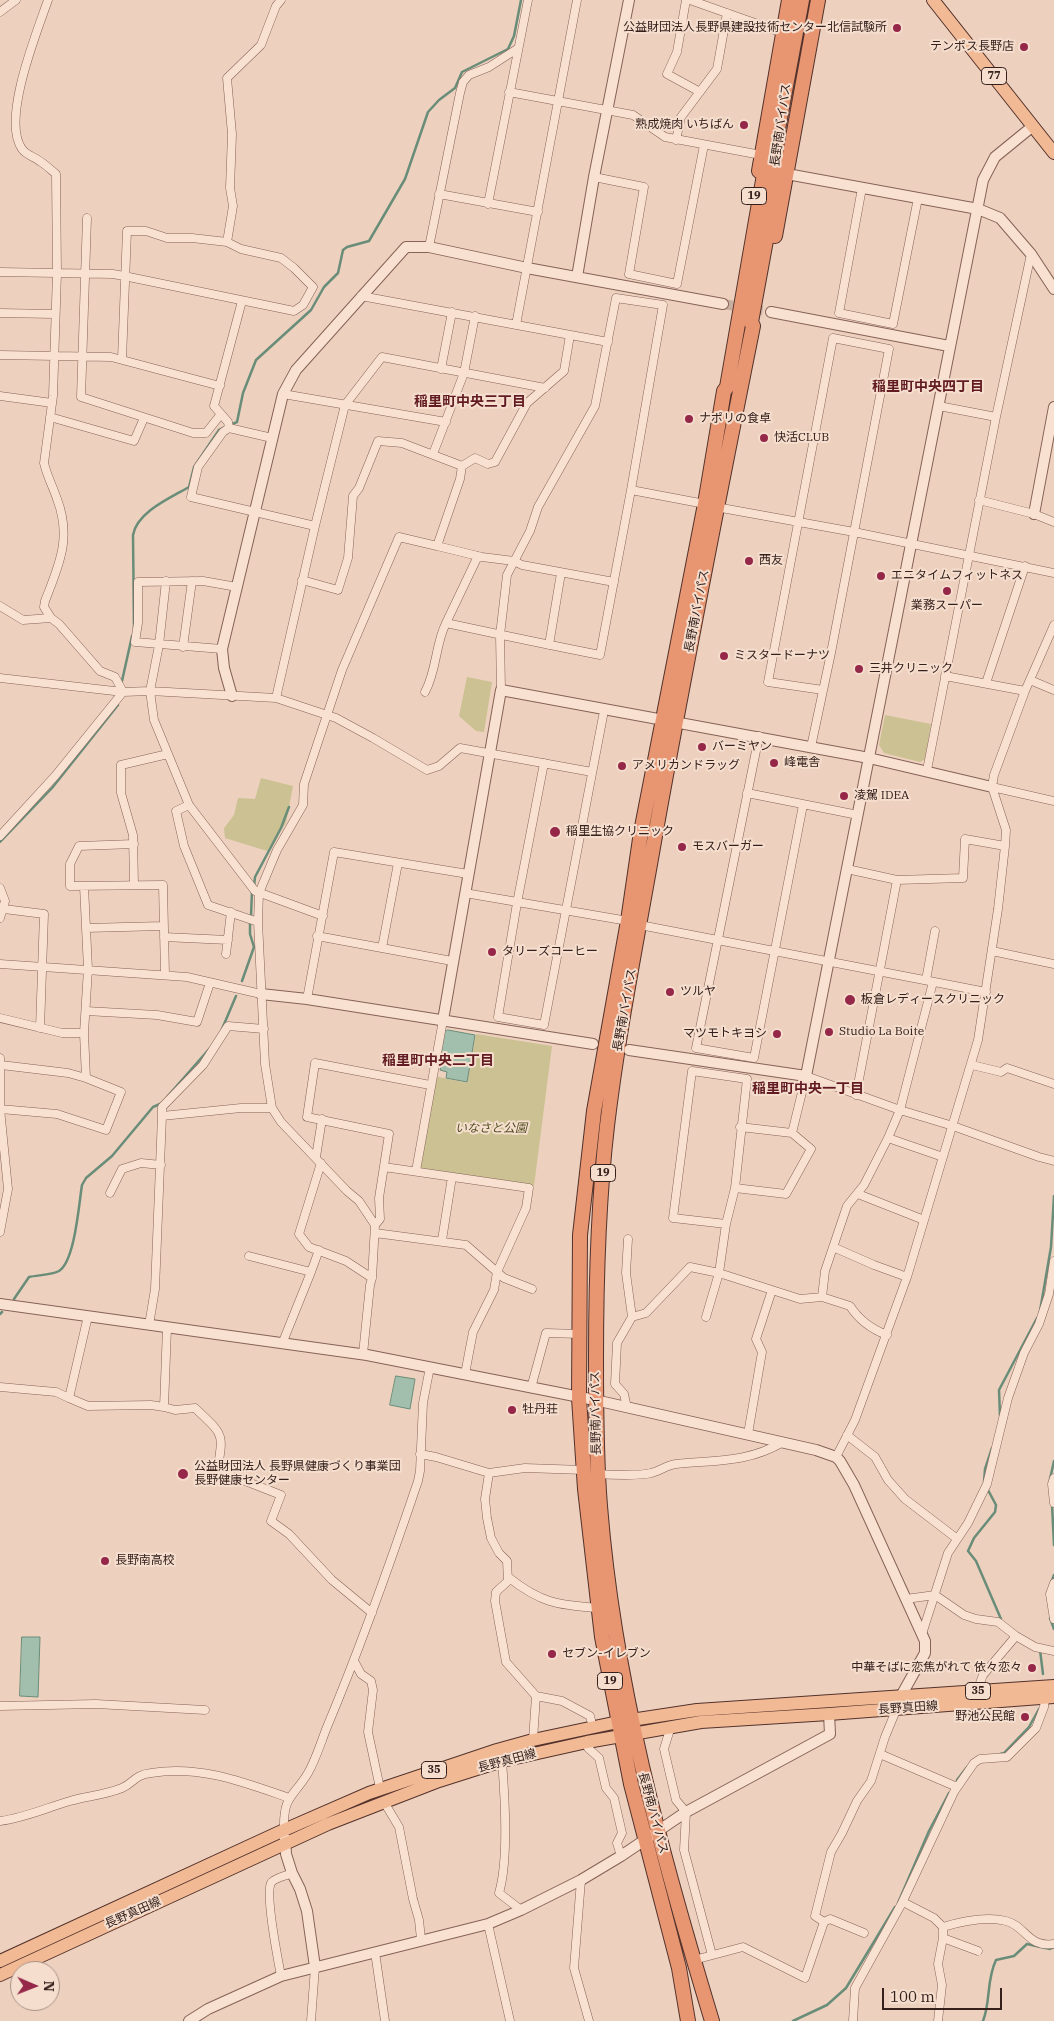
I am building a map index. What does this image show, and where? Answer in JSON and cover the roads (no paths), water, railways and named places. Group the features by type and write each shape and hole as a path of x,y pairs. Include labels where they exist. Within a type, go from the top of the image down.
{"highway":[{"name":"19","path":"724,391 722,387 735,299 789,0"},
{"name":"長野南バイパス","path":"712,2021 645,1784 626,1728 598,1608 584,1470 579,1398 580,1235 594,1111 634,923 669,721 711,506 753,326 751,322 762,222 797,0"},
{"name":"長野南バイパス","path":"711,506 724,391 727,387 762,222 802,0"},
{"name":"19","path":"753,326 757,323 787,174 818,0"},
{"name":"長野南バイパス","path":"634,923 623,1019 607,1127 598,1242 595,1400 598,1474 600,1507 626,1728 644,1841 678,1968 688,2021"}],"main road":[{"name":"77","path":"933,0 1054,153"},
{"name":"長野真田線","path":"0,1975 328,1824 439,1781 502,1761 587,1742 626,1728 697,1710 732,1706 1054,1686"},
{"name":"長野真田線","path":"0,1961 284,1830 380,1788 533,1740 626,1728 1049,1697"}],"street":[{"path":"48,0 28,59 16,105 16,138 24,151 56,174 54,357 52,403 44,463 46,474 57,499 63,520 64,538 62,559 44,607 51,618 59,624 100,671 115,677 123,692"},
{"path":"227,242 233,206 230,188 232,134 227,78 261,45 276,6 281,0"},
{"path":"488,204 528,0"},
{"path":"516,325 560,102 577,0"},
{"path":"577,277 594,177 629,0"},
{"path":"686,0 676,52 667,74 700,92"},
{"path":"690,0 783,33"},
{"path":"0,12 11,1"},
{"path":"676,140 681,117 717,69 727,13"},
{"path":"429,248 463,82 469,75 517,50"},
{"path":"509,92 633,115 665,137 761,156"},
{"path":"792,1133 806,1076 939,406 949,346 978,209 982,180 995,157 1034,126"},
{"path":"594,177 644,186 628,274 677,284 704,145"},
{"path":"787,174 978,209 1000,218 1031,254 1054,289"},
{"path":"862,188 839,313 893,324 918,198"},
{"path":"439,194 538,212"},
{"path":"86,218 81,397 193,433 206,433 221,414"},
{"path":"0,272 113,274 124,276 242,301 294,311 303,305 313,287 281,258 241,249 227,242 192,238 167,238 146,231 127,231 124,276 122,359"},
{"path":"232,696 224,668 222,649 283,394 296,370 406,247 429,248 723,304"},
{"path":"927,770 968,554 1031,254"},
{"path":"361,296 608,342"},
{"path":"416,1171 501,690 500,635 508,575 530,531 538,507 595,406 616,298 663,305 600,655 500,635 446,623"},
{"path":"242,301 214,406 228,425 272,438"},
{"path":"441,368 452,312"},
{"path":"771,312 949,346"},
{"path":"0,313 54,314"},
{"path":"433,454 464,373 475,316"},
{"path":"437,546 460,479 462,466 475,458 488,464 495,462 528,403 564,371 570,335"},
{"path":"811,747 823,690 854,532 889,348 833,338 768,682 823,690"},
{"path":"0,355 122,359 220,386"},
{"path":"276,698 302,580 345,405 382,358 545,388"},
{"path":"283,394 446,422"},
{"path":"0,396 52,403"},
{"path":"939,406 996,417"},
{"path":"1034,514 1054,407"},
{"path":"50,417 134,441 144,418"},
{"path":"228,425 198,467 191,497 315,526"},
{"path":"302,580 338,590 348,558 353,496 359,488 378,441 402,443 462,466"},
{"path":"631,490 968,554 1054,573"},
{"path":"979,500 1034,514 1054,522"},
{"path":"375,1229 359,1201 347,1191 281,1122 272,1108 265,1064 258,922 259,893 277,850 303,805 304,784 342,670 399,537 478,556 514,561 522,565 614,582"},
{"path":"425,692 431,681 441,634 478,556"},
{"path":"986,683 1025,566"},
{"path":"549,645 561,573"},
{"path":"166,581 159,645 150,691 154,720 189,805 255,891 323,916"},
{"path":"183,647 192,581"},
{"path":"222,649 135,642 138,623 138,582 203,581 237,587"},
{"path":"0,606 23,620 51,618"},
{"path":"836,1457 855,1420 887,1335 907,1277 972,1065 986,992 1005,846 1006,830 992,786 994,775 1025,691 1054,625"},
{"path":"945,676 1025,691"},
{"path":"0,678 123,692 150,691 276,698 326,715 374,738 427,770 440,766 460,748 592,772"},
{"path":"1030,680 1054,690"},
{"path":"501,690 759,736 927,770 1054,800"},
{"path":"0,836 55,776 123,692"},
{"path":"544,763 517,903 498,1017 544,1025 603,716"},
{"path":"759,736 696,1048 754,1058 803,805"},
{"path":"134,885 134,835 120,793 121,765 168,754"},
{"path":"747,793 858,815"},
{"path":"189,805 176,810 184,846 208,905 258,922"},
{"path":"847,869 897,880 963,878 965,839 1005,846"},
{"path":"134,844 79,846 70,864 70,886 163,885 165,975"},
{"path":"307,999 317,936 323,916 334,852 468,874"},
{"path":"382,948 398,862"},
{"path":"856,1094 897,880"},
{"path":"84,886 88,969 84,1033 86,1078"},
{"path":"0,888 5,901 0,918"},
{"path":"464,893 634,923 774,952 986,992"},
{"path":"4,909 44,914 40,1028"},
{"path":"226,954 231,912"},
{"path":"86,928 163,926"},
{"path":"822,1297 825,1271 847,1206 858,1194 888,1138 900,1110 929,981 935,931"},
{"path":"317,936 452,961"},
{"path":"164,938 228,940"},
{"path":"992,951 1054,964"},
{"path":"0,964 187,977 261,994 307,999 593,1044"},
{"path":"86,1011 157,1015 196,1022 210,983"},
{"path":"0,1018 62,1033 84,1033"},
{"path":"149,1325 155,1290 162,1107 203,1065 228,1026 264,1028"},
{"path":"629,1050 806,1076 900,1110 1054,1161"},
{"path":"0,1058 0,1109 8,1189 0,1232"},
{"path":"363,1354 372,1278 375,1229 380,1219 379,1198 389,1134 307,1117 315,1063 430,1085"},
{"path":"0,1109 57,1114 106,1130 121,1092 68,1073 1,1064"},
{"path":"972,1065 1001,1072 1007,1068 1054,1084"},
{"path":"706,1317 719,1273 726,1224 735,1188 746,1079 692,1071 673,1218 726,1224"},
{"path":"162,1116 240,1108 272,1108"},
{"path":"322,1119 319,1160 299,1234 309,1247 351,1264 372,1278"},
{"path":"735,1188 786,1194 811,1149 792,1133 740,1128"},
{"path":"888,1138 943,1157"},
{"path":"110,1193 122,1169 141,1163 161,1165"},
{"path":"384,1167 529,1188 526,1208 498,1272 494,1290 473,1332 465,1374"},
{"path":"442,1240 452,1177"},
{"path":"858,1194 924,1220"},
{"path":"375,1229 466,1245 504,1278 532,1289"},
{"path":"627,1408 624,1394 615,1384 617,1343 632,1317 626,1273 628,1239"},
{"path":"833,1247 907,1277"},
{"path":"282,1344 319,1250"},
{"path":"248,1256 311,1272"},
{"path":"922,1634 948,1553 968,1522 988,1484 1008,1398 1024,1353 1051,1301 1054,1261"},
{"path":"632,1317 646,1313 690,1268 719,1273 800,1299 822,1297 850,1306 872,1329 887,1335"},
{"path":"748,1434 762,1352 756,1339 772,1290"},
{"path":"0,1304 363,1354 595,1400 783,1442 836,1457 843,1465 854,1485 922,1634 925,1641 925,1653 901,1696 871,1781 857,1801 831,1852 815,1916 824,1922"},
{"path":"69,1398 88,1316"},
{"path":"164,1407 167,1328"},
{"path":"532,1388 546,1334 580,1334"},
{"path":"311,2021 315,1967 307,1911 300,1889 292,1873 286,1844 284,1812 288,1798 308,1772 354,1661 418,1481 423,1403 430,1368"},
{"path":"0,1387 56,1392 88,1406 151,1405 175,1410 195,1408 219,1432 223,1444 217,1470 282,1495 272,1521 289,1534 332,1580 372,1613"},
{"path":"847,1434 875,1456 888,1480 905,1499 956,1538"},
{"path":"598,1474 652,1473 662,1467 674,1464 708,1463 746,1457 767,1452 783,1442"},
{"path":"420,1454 436,1456 489,1473 526,1468 584,1470"},
{"path":"489,1473 485,1499 491,1538 499,1553 507,1561 508,1581 496,1592 495,1601 506,1662 536,1696 562,1701 576,1707 590,1716 591,1720"},
{"path":"1054,1478 1052,1484 1054,1503"},
{"path":"508,1577 527,1592 540,1599 568,1606 598,1608"},
{"path":"1054,1583 1050,1594 1054,1619"},
{"path":"906,1599 935,1595 964,1615 998,1622 1016,1636 1035,1647 1054,1651"},
{"path":"981,1691 980,1683 983,1675 1016,1636"},
{"path":"354,1661 361,1674 370,1681 373,1690 368,1732 380,1788"},
{"path":"533,1740 536,1696"},
{"path":"853,2021 855,1988 903,1902 957,1787 974,1763 980,1759 1007,1757 1036,1728 1049,1697"},
{"path":"0,1706 96,1704 205,1710"},
{"path":"189,2021 208,2010 281,1976 421,1939 488,1924 521,1910 581,1880 621,1856 686,1812 830,1734 829,1714"},
{"path":"671,1726 664,1749 676,1800 686,1812 684,1850 712,1955"},
{"path":"587,1742 588,1748 599,1758 606,1788 614,1798 622,1833 617,1843 621,1856"},
{"path":"880,1754 957,1787"},
{"path":"502,1761 505,1813 502,1882 498,1893 521,1910"},
{"path":"0,1821 123,1788 137,1776 176,1770 207,1772 288,1798"},
{"path":"384,1802 399,1827 419,1920 421,1939"},
{"path":"281,1976 270,1898 270,1884 272,1881 292,1873"},
{"path":"581,1880 574,1968 589,2021"},
{"path":"903,1902 934,1918 943,1927 938,1964 942,1984 938,2021"},
{"path":"694,1960 743,1947 805,1978 824,1922 830,1919 864,1933"},
{"path":"943,1927 969,1920 1008,1921 1034,1942 1042,1945 1054,1944"},
{"path":"488,1924 510,2021"},
{"path":"943,1938 978,1951"},
{"path":"375,1952 385,2021"}],"waterway":[{"path":"134,628 133,535 136,527 141,519 155,506 189,487 194,467 219,430 237,422 243,393 256,360 311,310 324,287 338,273 343,250 347,247 369,241 405,179 428,112 439,100 455,88 462,72 508,49 514,36 521,0"},
{"path":"122,681 132,636"},
{"path":"0,842 52,788 118,705"},
{"path":"254,886 255,877 281,828 289,807"},
{"path":"251,916 252,891"},
{"path":"242,981 254,947 250,934 250,922"},
{"path":"222,1029 236,996"},
{"path":"167,1097 210,1048"},
{"path":"14,1299 29,1277 59,1271 64,1265 73,1244 82,1185 86,1178 112,1156 153,1107 160,1104"},
{"path":"1040,1311 1051,1247 1054,1196"},
{"path":"1000,1416 999,1390 1037,1318"},
{"path":"984,1482 985,1469 992,1448"},
{"path":"1050,1479 1054,1461"},
{"path":"988,1490 996,1505 995,1512 974,1538 968,1551 976,1561 1001,1619"},
{"path":"1052,1504 1054,1545"},
{"path":"1051,1583 1054,1575"},
{"path":"1050,1618 1054,1629"},
{"path":"1040,1650 1043,1674"},
{"path":"1000,1754 1004,1753 1029,1727 1039,1709"},
{"path":"957,1780 967,1767"},
{"path":"898,1903 929,1831 949,1793"},
{"path":"793,2021 827,2005 846,1988 895,1907"},
{"path":"983,2021 991,1976 996,1960 1014,1956 1027,1944 1050,1949 1054,1947"}],"tunnel":[{"path":"723,304 771,312"}],"place":[{"name":"公益財団法人長野県建設技術センター北信試験所","path":"897,28"},
{"name":"テンポス長野店","path":"1024,47"},
{"name":"熟成焼肉 いちばん","path":"744,125"},
{"name":"ナポリの食卓","path":"689,419"},
{"name":"快活CLUB","path":"764,438"},
{"name":"西友","path":"749,561"},
{"name":"エニタイムフィットネス","path":"881,576"},
{"name":"業務スーパー","path":"947,591"},
{"name":"ミスタードーナツ","path":"724,656"},
{"name":"三井クリニック","path":"859,669"},
{"name":"バーミヤン","path":"702,747"},
{"name":"峰電舎","path":"774,763"},
{"name":"アメリカンドラッグ","path":"622,766"},
{"name":"凌駕 IDEA","path":"844,796"},
{"name":"稲里生協クリニック","path":"555,832"},
{"name":"モスバーガー","path":"682,847"},
{"name":"タリーズコーヒー","path":"492,952"},
{"name":"ツルヤ","path":"670,992"},
{"name":"板倉レディースクリニック","path":"850,1000"},
{"name":"Studio La Boite","path":"829,1032"},
{"name":"マツモトキヨシ","path":"777,1034"},
{"name":"牡丹荘","path":"512,1410"},
{"name":"公益財団法人 長野県健康づくり事業団 長野健康センター","path":"183,1474"},
{"name":"長野南高校","path":"105,1561"},
{"name":"セブン-イレブン","path":"552,1654"},
{"name":"中華そばに恋焦がれて 依々恋々","path":"1032,1668"},
{"name":"野池公民館","path":"1025,1717"}],"district":[{"name":"稲里町中央四丁目","path":"928,387"},
{"name":"稲里町中央三丁目","path":"470,402"},
{"name":"稲里町中央二丁目","path":"438,1061"},
{"name":"稲里町中央一丁目","path":"808,1089"}],"park label":[{"name":"いなさと公園","path":"491,1129"}]}
